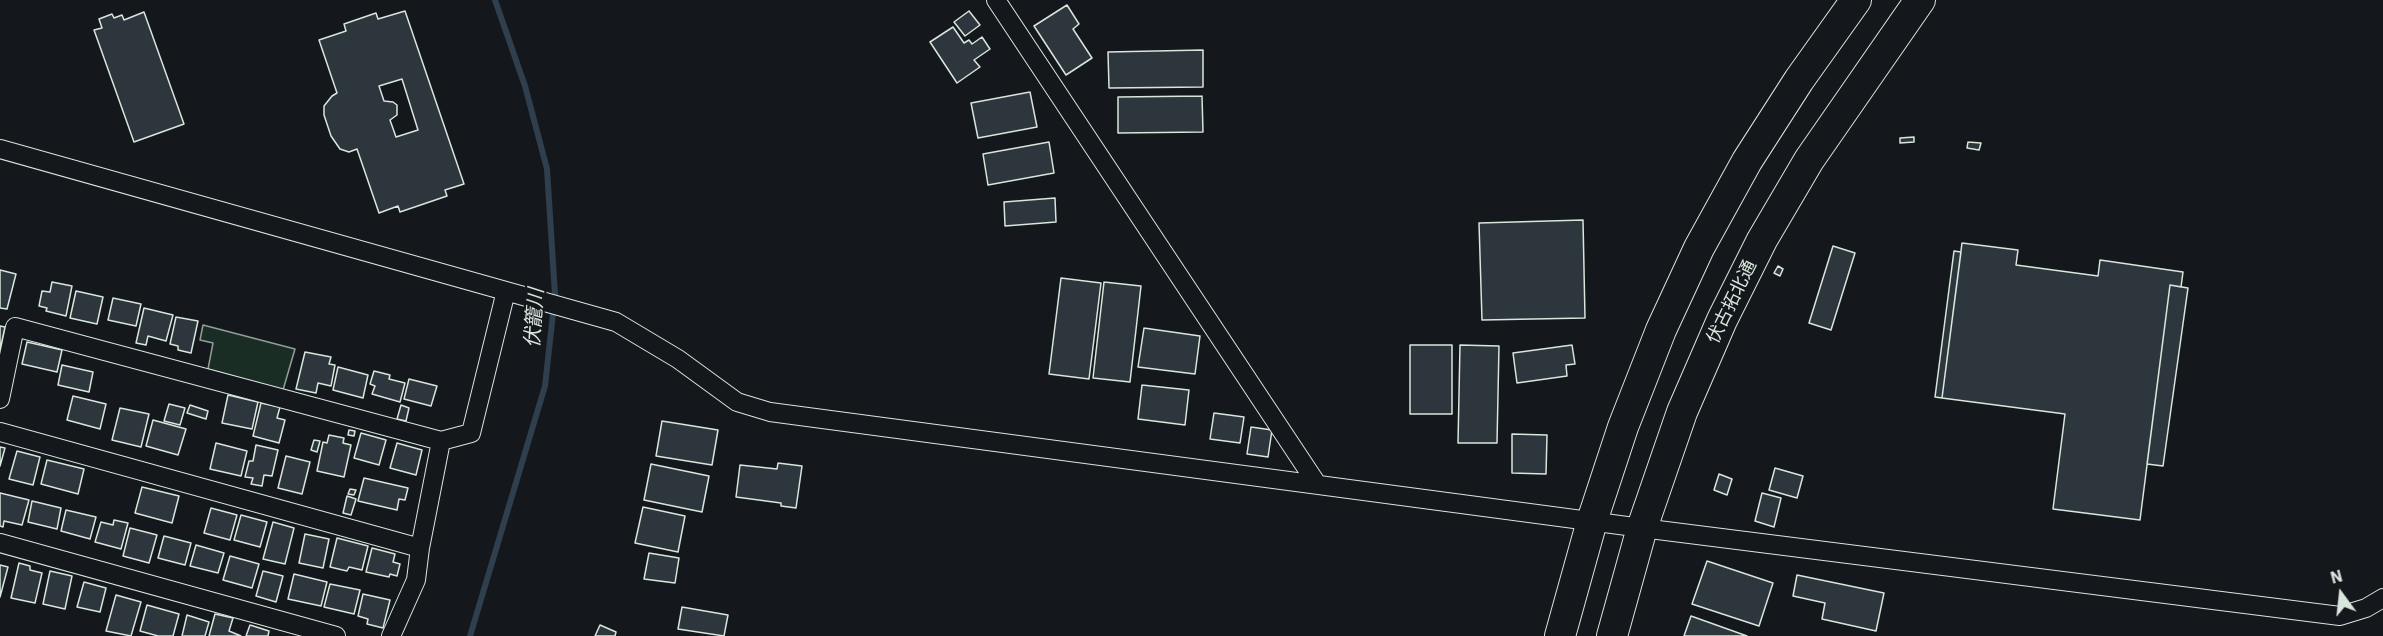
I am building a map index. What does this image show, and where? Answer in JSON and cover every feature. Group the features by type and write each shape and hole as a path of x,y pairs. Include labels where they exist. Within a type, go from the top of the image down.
{"main road":[{"path":"1560,636 1592,521 1623,427 1661,330 1699,248 1754,151 1799,80 1856,0"},
{"name":"伏古拓北通","path":"1612,636 1642,528 1682,412 1722,320 1762,240 1809,160 1920,0"}],"street":[{"path":"996,0 1317,484"},
{"path":"0,149 616,322 678,359 737,402 770,412 1642,528 2340,616 2366,608 2383,598"},
{"path":"0,399 15,327 441,441 471,433 512,293"},
{"path":"0,432 420,548"},
{"path":"391,636 416,580 441,441"},
{"path":"0,543 336,636"}],"green space":[{"path":"203,325 295,349 283,390 208,369 213,343 200,340"}],"building":[{"path":"1067,5 1079,24 1073,29 1092,58 1066,75 1034,26"},
{"path":"405,11 464,184 445,190 447,196 400,212 398,206 379,213 357,149 349,152 340,149 331,136 324,115 324,106 337,93 319,40 346,31 344,24 376,13 378,19","holes":["402,79 418,130 396,137 390,120 397,115 397,105 384,101 379,86"]},
{"path":"969,11 980,25 965,36 954,22"},
{"path":"144,12 184,124 134,142 94,30 102,28 99,19 112,14 114,18 122,15 124,20"},
{"path":"953,27 964,43 969,40 972,44 982,37 990,49 974,60 980,67 957,83 930,42"},
{"path":"1203,50 1203,87 1109,88 1108,52"},
{"path":"1030,92 1037,127 978,138 971,103"},
{"path":"1202,96 1203,132 1118,133 1118,97"},
{"path":"1914,137 1914,142 1900,143 1900,138"},
{"path":"1049,142 1054,173 988,185 983,154"},
{"path":"1968,142 1981,143 1979,150 1967,148"},
{"path":"1055,198 1056,222 1005,226 1004,202"},
{"path":"1583,220 1585,318 1482,320 1479,223"},
{"path":"1962,243 2018,250 2016,265 2098,276 2100,260 2183,272 2181,287 2170,285 2140,520 2053,509 2065,414 1942,398"},
{"path":"1833,246 1855,253 1831,330 1809,323"},
{"path":"1954,251 1961,252 1942,398 1935,397"},
{"path":"1778,266 1783,269 1780,276 1774,273"},
{"path":"0,270 16,274 7,309 0,308"},
{"path":"1061,278 1101,283 1089,379 1049,374"},
{"path":"52,282 72,286 66,316 46,311 47,308 39,306 42,291 50,292"},
{"path":"1104,282 1141,286 1130,382 1093,378"},
{"path":"2170,285 2188,288 2163,466 2147,464"},
{"path":"76,291 103,297 97,324 70,318"},
{"path":"113,298 141,304 136,326 108,320"},
{"path":"144,308 173,315 166,341 148,336 146,345 136,343"},
{"path":"176,317 198,321 191,353 178,350 178,346 170,344"},
{"path":"0,326 5,327 0,350"},
{"path":"1144,328 1200,336 1195,374 1138,367"},
{"path":"27,342 62,350 57,372 22,364"},
{"path":"1410,345 1452,345 1452,414 1410,414"},
{"path":"1460,345 1499,346 1497,443 1458,443"},
{"path":"1572,345 1575,364 1566,365 1567,376 1517,383 1513,353"},
{"path":"305,352 331,357 329,364 335,365 331,386 318,383 316,393 296,389"},
{"path":"62,365 93,372 89,392 58,385"},
{"path":"338,367 368,375 363,398 333,390"},
{"path":"374,371 390,375 389,379 405,383 400,402 372,394 375,386 370,384"},
{"path":"409,379 437,386 431,406 404,399"},
{"path":"1142,385 1189,390 1185,425 1138,419"},
{"path":"228,395 258,402 252,429 222,423"},
{"path":"73,396 106,404 100,429 67,420"},
{"path":"261,403 280,407 277,418 285,420 279,443 253,436"},
{"path":"169,404 185,408 180,425 164,421"},
{"path":"190,405 208,411 206,419 187,413"},
{"path":"401,405 409,408 406,421 397,419"},
{"path":"120,408 149,414 141,447 112,440"},
{"path":"1214,413 1244,417 1240,443 1210,439"},
{"path":"153,420 186,429 178,455 146,446"},
{"path":"662,421 718,430 712,465 656,456"},
{"path":"1251,427 1272,430 1268,457 1247,454"},
{"path":"349,430 355,431 354,436 348,435"},
{"path":"361,433 386,440 379,465 354,458"},
{"path":"1512,434 1547,435 1546,474 1512,473"},
{"path":"329,435 344,438 343,443 351,445 344,477 317,471 323,442 327,443"},
{"path":"314,440 320,441 317,452 311,450"},
{"path":"216,443 247,451 241,476 210,469"},
{"path":"397,443 422,450 416,475 390,468"},
{"path":"256,445 278,450 272,476 264,475 262,486 251,484 253,478 245,477 249,461 253,461"},
{"path":"0,447 5,448 0,466"},
{"path":"17,451 40,457 33,485 9,479"},
{"path":"286,456 310,462 302,494 278,488"},
{"path":"47,460 84,469 78,494 41,484"},
{"path":"778,463 802,466 796,508 781,506 781,503 736,497 740,465 777,469"},
{"path":"651,464 709,476 702,512 644,500"},
{"path":"1775,468 1803,476 1797,498 1769,490"},
{"path":"1719,474 1732,479 1727,495 1714,490"},
{"path":"364,478 408,488 405,500 399,499 397,510 358,501"},
{"path":"142,487 179,496 172,523 135,513"},
{"path":"350,489 356,490 354,495 348,494"},
{"path":"0,493 29,500 22,525 4,521 3,527 0,526"},
{"path":"1762,493 1781,498 1774,527 1755,521"},
{"path":"347,496 356,499 351,515 343,513"},
{"path":"32,501 61,508 57,529 28,522"},
{"path":"643,507 685,516 678,552 635,543"},
{"path":"211,508 237,515 230,540 204,533"},
{"path":"66,510 96,517 90,539 61,531"},
{"path":"241,515 267,522 260,547 234,540"},
{"path":"114,520 128,523 121,549 95,542 101,522 113,525"},
{"path":"273,522 294,528 285,564 263,559"},
{"path":"130,528 157,535 149,563 123,556"},
{"path":"305,534 329,539 323,568 299,563"},
{"path":"164,536 191,543 185,565 158,558"},
{"path":"337,538 368,546 362,570 349,567 347,571 330,567"},
{"path":"196,545 224,553 218,573 190,566"},
{"path":"372,548 395,554 393,562 400,564 397,576 390,574 389,577 366,572"},
{"path":"649,553 679,558 675,583 644,579"},
{"path":"230,556 259,564 252,588 223,580"},
{"path":"1707,561 1773,583 1759,626 1692,604"},
{"path":"19,563 30,566 30,570 42,573 35,603 11,598"},
{"path":"0,565 8,567 0,597"},
{"path":"50,571 72,576 65,609 43,604"},
{"path":"263,571 283,576 276,602 256,596"},
{"path":"294,574 327,582 321,606 288,599"},
{"path":"1797,575 1884,593 1876,631 1822,619 1825,603 1793,596"},
{"path":"84,582 106,588 100,612 77,607"},
{"path":"330,584 360,590 354,614 324,607"},
{"path":"363,594 390,600 383,628 367,624 368,619 358,616"},
{"path":"116,595 141,602 131,636 106,631"},
{"path":"147,605 179,614 173,636 158,636 140,631"},
{"path":"682,607 728,615 724,636 678,629"},
{"path":"215,614 233,618 229,631 241,636 209,636"},
{"path":"187,615 209,622 205,636 182,636"},
{"path":"1691,616 1747,636 1684,636"},
{"path":"250,625 269,631 268,636 246,636"},
{"path":"600,625 616,632 615,636 595,636"}],"waterway":[{"name":"伏籠川","path":"470,636 545,386 555,295 547,169 525,86 495,0"}]}
